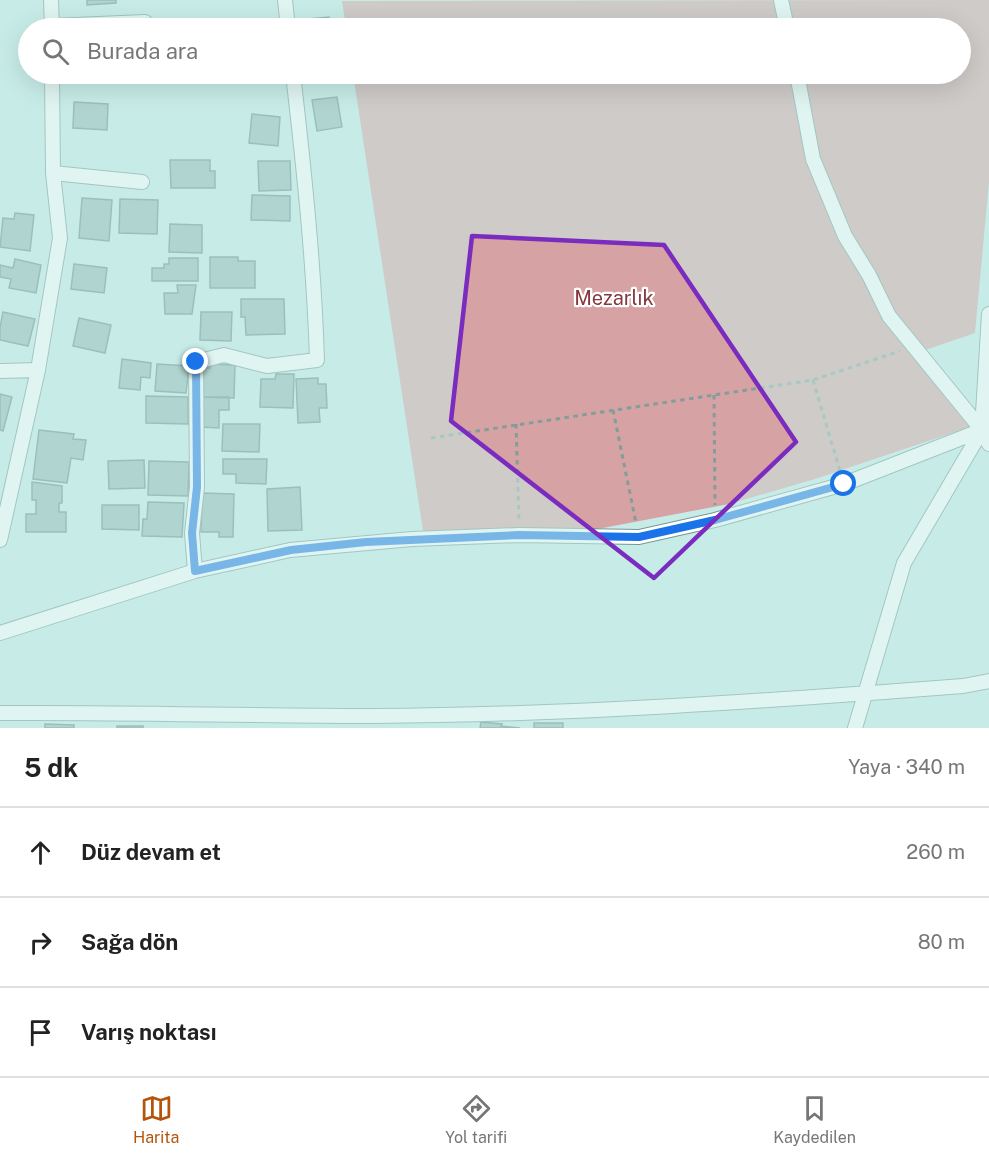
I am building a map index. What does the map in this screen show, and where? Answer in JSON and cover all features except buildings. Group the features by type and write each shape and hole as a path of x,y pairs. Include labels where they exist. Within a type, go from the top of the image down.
{"street":[{"path":"51,0 52,18"},
{"path":"285,0 287,18"},
{"path":"781,0 785,18"},
{"path":"0,540 38,370 60,238 53,173 52,84"},
{"path":"195,571 192,533 197,487 196,362 224,355 267,366 316,360 315,304 294,84"},
{"path":"799,84 813,159 845,236 869,275 889,316 986,430"},
{"path":"53,173 142,182"},
{"path":"989,314 986,430 989,444"},
{"path":"0,371 38,370"},
{"path":"0,633 195,571 301,549 412,539 519,535 639,537 715,520 844,484 986,430"},
{"path":"855,728 867,694 904,563 986,430"},
{"path":"0,713 375,716 679,706 867,694 963,686 989,681"},
{"path":"30,728 31,713"}],"path":[{"path":"431,438 813,380 914,346"},
{"path":"813,380 844,484"},
{"path":"714,395 715,520"},
{"path":"613,410 639,537"},
{"path":"516,424 519,535"}],"highlighted area":[{"path":"472,236 664,245 796,442 654,578 451,421"}],"green space":[{"name":"Mezarlık","path":"989,0 989,182 975,333 911,355 970,427 815,479 729,504 587,531 423,531 355,84 971,84 971,18 345,18 342,1"}],"route":[{"path":"196,362 197,487 192,533 195,571 291,550 366,542 519,535 639,537 715,520 844,484"}]}
